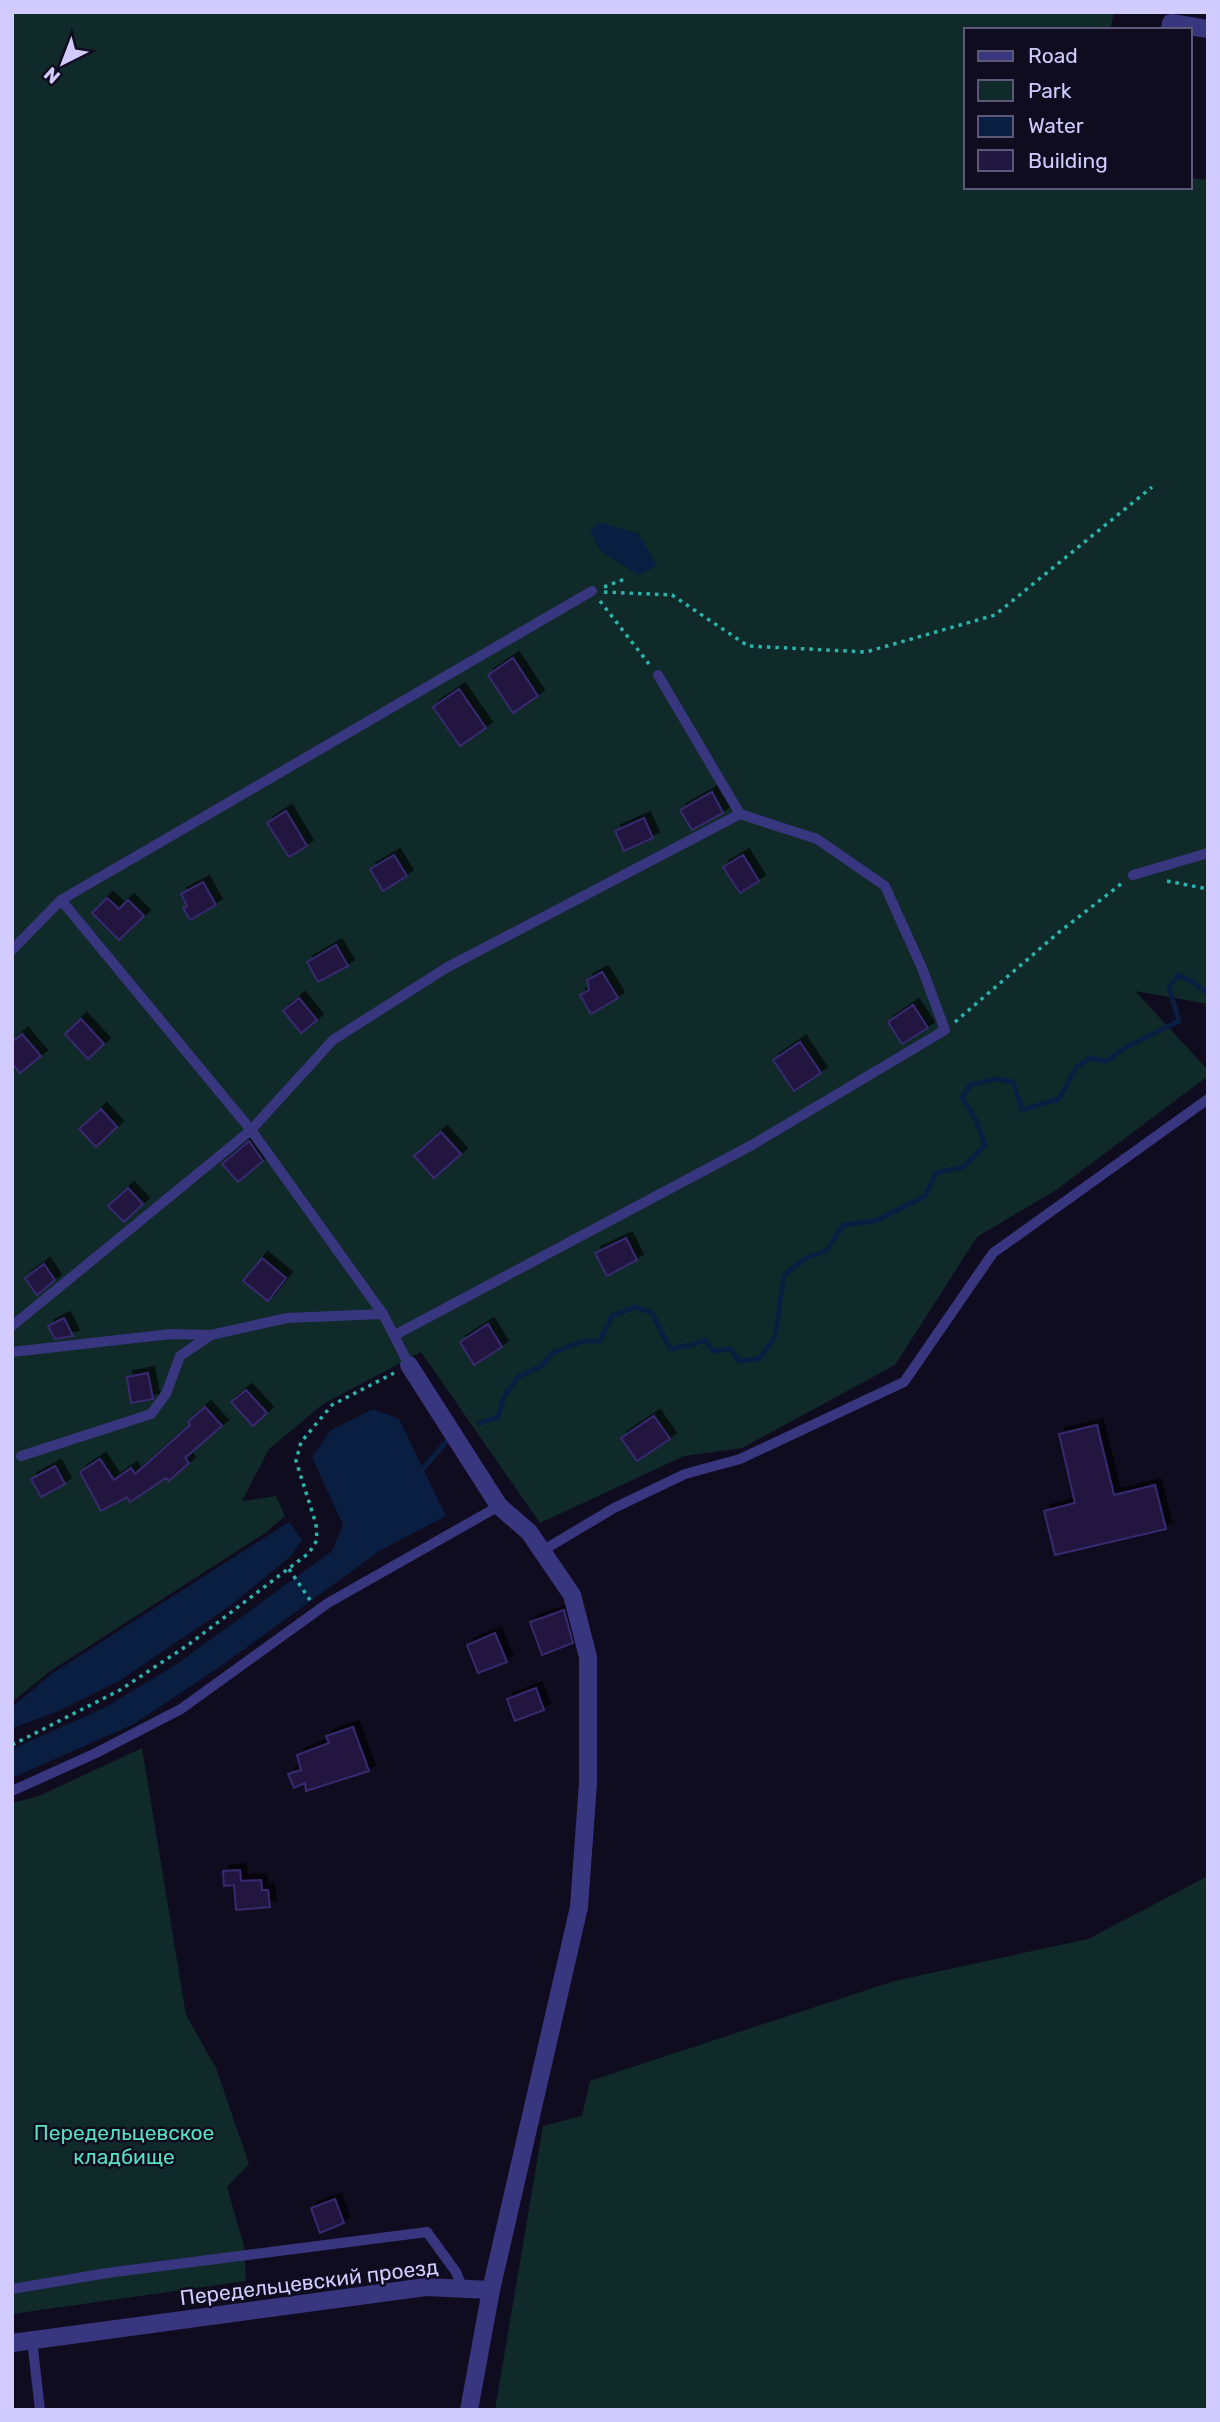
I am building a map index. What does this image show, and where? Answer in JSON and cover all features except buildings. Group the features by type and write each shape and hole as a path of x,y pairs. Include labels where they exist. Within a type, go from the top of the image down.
{"street":[{"path":"1170,28 1171,23 1208,29"},
{"path":"409,1365 499,1506 528,1532 572,1595 588,1657 588,1783 579,1907 491,2290 469,2410"},
{"name":"Передельцевский проезд","path":"12,2343 426,2287 491,2290"}],"lane":[{"path":"12,950 61,900 592,591"},
{"path":"395,1335 752,1145 945,1030 922,968 885,886 817,839 740,814 658,675"},
{"path":"12,1326 251,1130 333,1040 446,968 740,814"},
{"path":"1133,874 1208,853"},
{"path":"61,900 251,1130 383,1314 409,1365"},
{"path":"542,1551 614,1508 685,1474 740,1459 904,1382 993,1253 1208,1099"},
{"path":"12,1352 171,1334 211,1335 287,1318 383,1314"},
{"path":"22,1456 151,1414 166,1394 180,1356 211,1335"},
{"path":"12,1791 96,1753 181,1709 328,1603 499,1506"},
{"path":"12,2289 107,2273 427,2232 456,2272 463,2289"},
{"path":"32,2340 40,2410"}],"path":[{"path":"592,591 672,596 748,646 866,652 995,615 1152,487"},
{"path":"592,591 625,579"},
{"path":"592,591 658,675"},
{"path":"945,1030 1058,933 1133,874 1208,889"},
{"path":"12,1745 120,1690 188,1645 309,1553 317,1540 316,1524 296,1461 301,1442 332,1405 409,1365"},
{"path":"289,1569 309,1597"}],"green space":[{"path":"12,12 1114,12 1110,28 964,28 964,189 1192,189 1192,178 1208,180 1208,1004 1135,991 1208,1070 1208,1076 1056,1190 977,1237 895,1365 742,1448 684,1456 540,1523 421,1352 323,1404 269,1449 242,1501 276,1496 285,1516 265,1533 49,1672 12,1702"},
{"name":"Передельцевское кладбище","path":"142,1748 186,2015 216,2068 249,2164 227,2187 244,2246 246,2281 12,2314 12,1803 39,1796"},
{"path":"1208,1876 1208,2410 495,2410 543,2126 582,2116 590,2081 894,1981 1088,1939"}],"water":[{"path":"600,522 639,534 657,566 638,575 599,550 590,530"},
{"path":"373,1409 399,1419 446,1516 381,1550 218,1668 134,1724 12,1778 12,1749 104,1708 177,1664 332,1551 343,1525 312,1457 331,1430"},
{"path":"289,1522 302,1540 290,1557 231,1605 119,1681 54,1713 12,1728 12,1707 53,1673"}],"waterway":[{"path":"479,1423 498,1417 504,1397 518,1377 543,1365 552,1353 583,1341 600,1341 612,1316 635,1307 652,1313 670,1349 705,1340 713,1351 731,1349 739,1361 759,1359 775,1337 784,1275 806,1258 827,1250 843,1225 875,1221 925,1196 936,1173 963,1167 985,1145 976,1120 962,1098 970,1085 996,1079 1013,1082 1022,1110 1059,1099 1076,1068 1089,1058 1107,1061 1126,1047 1179,1021 1169,988 1178,975 1193,982 1208,994"},
{"path":"420,1472 446,1442"}]}
